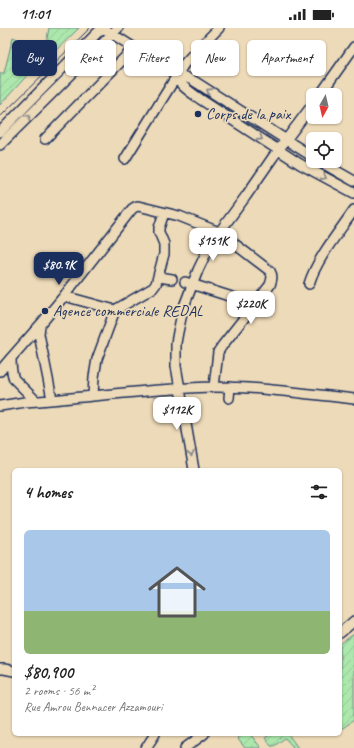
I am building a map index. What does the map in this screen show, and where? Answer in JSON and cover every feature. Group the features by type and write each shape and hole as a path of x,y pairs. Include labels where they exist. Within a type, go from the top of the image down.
{"street":[{"path":"0,132 103,28 115,31 125,40"},
{"path":"183,65 219,28"},
{"path":"0,145 115,31"},
{"path":"325,88 354,47"},
{"path":"45,139 124,58"},
{"path":"126,158 175,76"},
{"path":"177,76 184,88 194,95 300,164 354,193"},
{"path":"179,76 194,81 306,152"},
{"path":"194,468 176,366 176,343 188,283 219,232 285,139 306,113"},
{"path":"331,168 354,181"},
{"path":"0,371 64,296 132,209 141,206 179,216 219,232 270,271 272,275 270,284 218,352 214,387"},
{"path":"309,284 314,272 326,252 354,210"},
{"path":"93,396 97,359 115,310 153,288 159,277 164,244 159,228 164,213"},
{"path":"159,277 172,279"},
{"path":"188,283 254,304"},
{"path":"64,296 115,310"},
{"path":"40,325 39,334 52,399"},
{"path":"11,358 12,375 36,401"},
{"path":"0,406 19,402 52,399 180,388 214,387 263,389 354,399"},
{"path":"229,398 230,387"},
{"path":"342,631 354,621"},
{"path":"0,669 12,671"},
{"path":"146,748 154,736"},
{"path":"185,748 201,736"}],"green space":[{"path":"49,28 79,28 57,49 57,40 47,39"},
{"path":"13,37 19,40 12,40"},
{"path":"12,41 12,76 27,76 0,105 0,73 4,73"},
{"path":"354,634 354,720 342,729 342,643"},
{"path":"240,736 252,736 261,748 245,748 237,738"},
{"path":"268,736 289,736 298,748 292,748 293,747 285,738 274,746 271,746 265,738"}],"tram line":[{"path":"0,117 90,28"}],"place":[{"name":"Corps de la paix","path":"198,114"},
{"name":"Agence commerciale REDAL","path":"45,311"}]}
